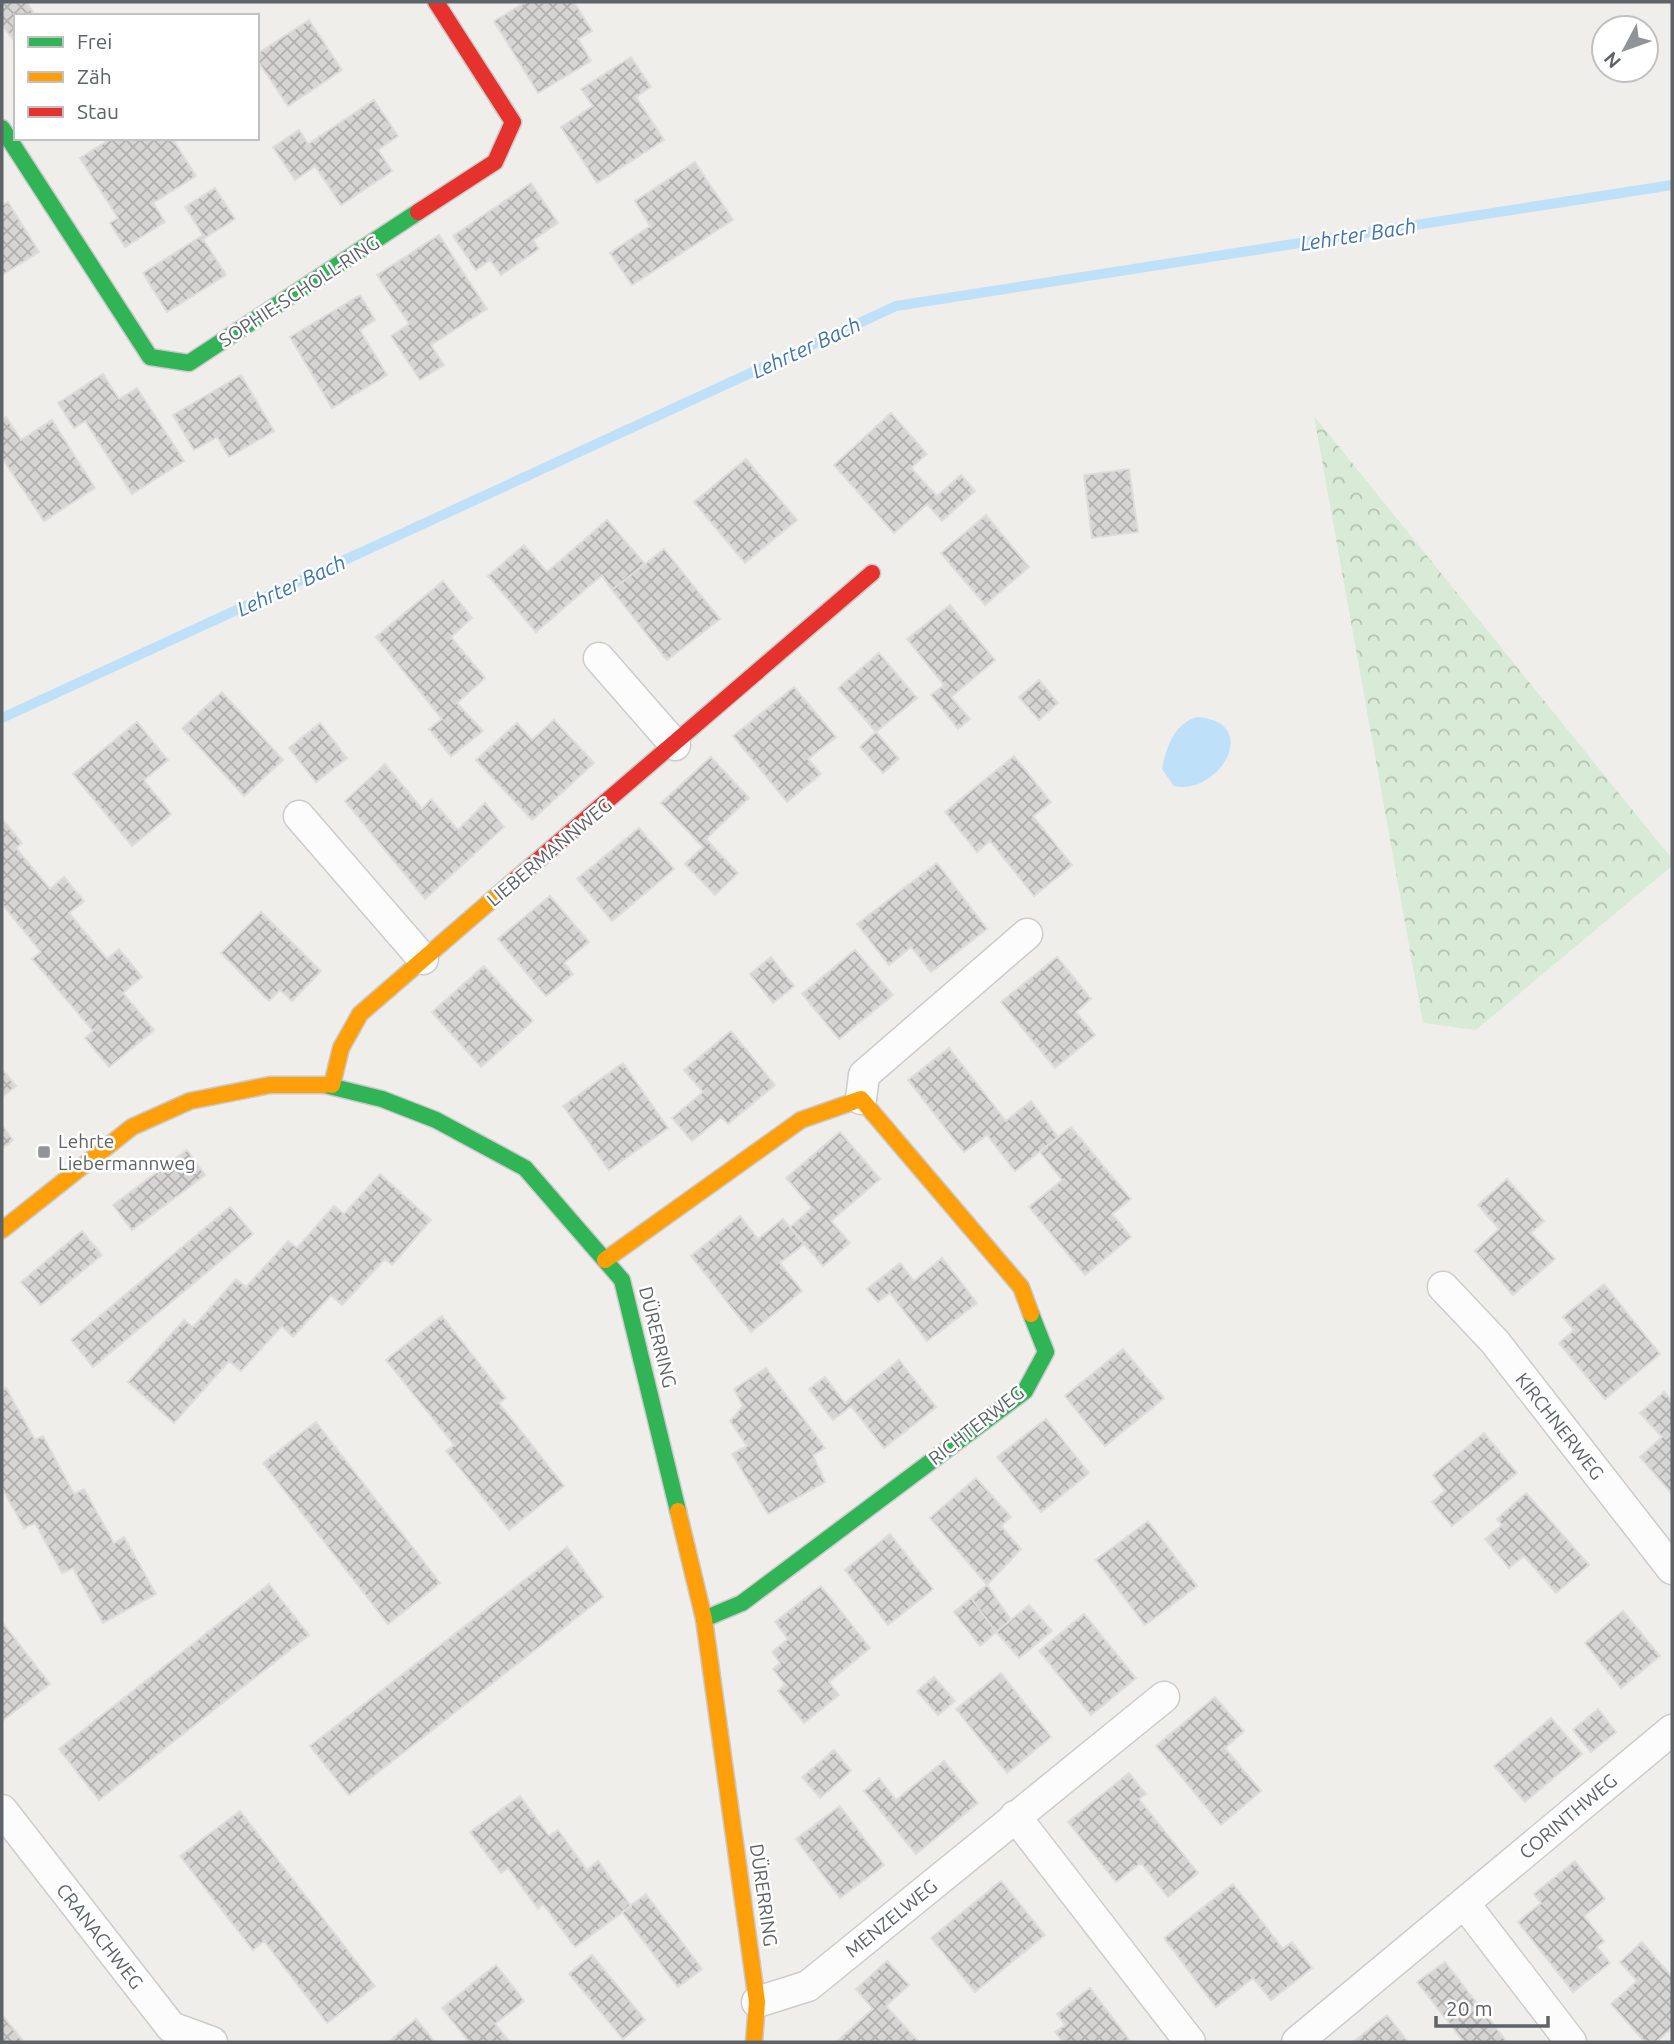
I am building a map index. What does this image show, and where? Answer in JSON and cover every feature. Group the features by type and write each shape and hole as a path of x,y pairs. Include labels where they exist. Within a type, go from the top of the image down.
{"street":[{"name":"SOPHIE-SCHOLL-RING","path":"6,143 150,357 189,363 495,162 513,122 436,2"},
{"name":"LIEBERMANNWEG","path":"332,1085 341,1048 360,1014 872,573"},
{"path":"599,658 675,745"},
{"path":"299,816 424,959"},
{"path":"605,1260 801,1120 861,1099 863,1075 1027,934"},
{"name":"DÜRERRING","path":"2,1230 132,1127 178,1107 270,1085 332,1085 436,1120 525,1168 622,1280 704,1619 757,2001 754,2042"},
{"name":"RICHTERWEG","path":"704,1619 742,1603 1024,1391 1046,1352 1021,1287 861,1099"},
{"name":"KIRCHNERWEG","path":"1443,1287 1495,1342 1672,1569"},
{"name":"MENZELWEG","path":"757,2001 808,1986 1014,1816 1164,1697"},
{"name":"CORINTHWEG","path":"1297,2042 1672,1730"},
{"name":"CRANACHWEG","path":"2,1810 170,2027 212,2042"},
{"path":"1014,1816 1190,2042"},
{"path":"1464,1903 1571,2042"}],"green space":[{"path":"1314,416 1672,859 1672,866 1476,1030 1423,1023"}],"water":[{"path":"1198,717 1217,722 1228,732 1231,744 1227,758 1218,770 1205,780 1190,786 1174,786 1162,769 1166,752 1183,724"}],"building":[{"path":"2,2 27,2 34,14 14,14 14,40 2,25"},
{"path":"526,2 574,2 592,31 578,39 591,61 538,93 494,21"},
{"path":"309,20 342,70 288,106 259,63 259,53"},
{"path":"631,57 651,87 636,97 664,140 597,183 561,127 593,106 581,89"},
{"path":"374,100 398,136 378,150 392,171 341,205 315,166 295,180 273,147 299,130 308,144"},
{"path":"109,140 173,140 196,176 153,203 165,222 125,247 110,223 118,218 80,158"},
{"path":"695,162 733,220 632,285 610,253 650,226 635,201"},
{"path":"531,183 558,223 533,240 539,249 501,275 490,260 476,270 453,236"},
{"path":"215,188 235,219 203,239 226,275 167,312 143,273 203,235 185,207"},
{"path":"8,202 39,252 2,275 2,205"},
{"path":"439,235 487,309 431,345 444,365 420,380 391,336 409,324 377,275"},
{"path":"360,295 375,320 360,330 387,375 332,408 290,337"},
{"path":"103,374 119,399 137,388 184,461 132,494 85,421 74,428 58,403"},
{"path":"241,375 274,431 229,457 217,437 194,450 173,415"},
{"path":"891,413 927,454 911,468 937,496 961,475 975,491 942,521 927,504 894,533 834,465"},
{"path":"6,417 21,440 52,420 95,488 44,521 2,458 2,420"},
{"path":"746,459 797,520 745,563 694,502"},
{"path":"1129,469 1138,532 1092,538 1084,475"},
{"path":"986,515 1029,567 985,605 941,553"},
{"path":"607,520 645,564 612,590 602,575 536,632 488,576 524,545 547,572"},
{"path":"664,549 720,619 667,660 612,590"},
{"path":"443,581 472,618 451,637 485,678 457,703 483,731 451,756 429,729 442,719 376,637"},
{"path":"950,605 995,660 951,697 970,719 958,729 931,695 944,685 907,639"},
{"path":"879,653 917,698 876,732 838,688"},
{"path":"1039,680 1058,703 1039,720 1019,697"},
{"path":"794,687 836,737 808,759 821,774 787,802 733,736"},
{"path":"222,692 283,760 244,796 182,728"},
{"path":"554,720 594,763 532,820 476,760 517,723 532,740"},
{"path":"137,722 168,760 144,780 171,814 132,846 73,774"},
{"path":"320,723 347,758 316,782 289,748"},
{"path":"876,732 899,759 883,773 860,747"},
{"path":"1014,756 1051,802 1033,816 1072,865 1034,896 990,841 977,852 945,812"},
{"path":"711,757 749,798 706,839 738,873 715,895 685,864 703,847 661,803"},
{"path":"385,764 422,809 431,799 458,830 485,803 504,827 425,899 345,801"},
{"path":"2,819 22,843 16,848 50,889 64,877 84,901 69,913 107,959 119,949 142,977 123,993 154,1030 109,1067 85,1038 93,1031 32,959 41,952 2,904"},
{"path":"639,828 674,869 612,921 577,879"},
{"path":"937,863 987,929 931,972 911,947 889,965 857,924"},
{"path":"550,896 589,942 564,963 573,974 546,996 498,939"},
{"path":"261,912 321,971 292,1001 280,990 269,1001 221,953"},
{"path":"855,950 893,995 839,1039 802,994"},
{"path":"771,957 794,986 773,1003 750,974"},
{"path":"1057,957 1091,999 1076,1012 1095,1035 1055,1068 1001,1002"},
{"path":"484,966 533,1021 481,1067 432,1012"},
{"path":"731,1031 775,1085 728,1124 721,1117 692,1141 672,1118 703,1092 684,1070"},
{"path":"949,1048 1006,1121 1031,1101 1058,1137 1015,1171 987,1135 964,1152 908,1080"},
{"path":"623,1063 668,1128 609,1170 563,1106"},
{"path":"2,1069 16,1086 2,1097"},
{"path":"2,1125 13,1140 2,1149"},
{"path":"1071,1127 1131,1199 1112,1214 1131,1237 1085,1275 1029,1207 1062,1180 1040,1152"},
{"path":"840,1132 880,1179 831,1221 850,1243 823,1266 790,1227 812,1208 786,1178"},
{"path":"187,1150 205,1175 132,1230 113,1205"},
{"path":"380,1174 431,1220 392,1265 385,1259 342,1305 331,1295 293,1337 282,1326 241,1371 229,1361 174,1423 128,1382 184,1320 193,1327 236,1279 246,1287 288,1241 297,1248 334,1206 344,1214"},
{"path":"1507,1179 1544,1221 1531,1233 1555,1259 1513,1295 1475,1251 1499,1229 1478,1205"},
{"path":"230,1207 253,1234 93,1367 71,1340"},
{"path":"740,1216 758,1239 783,1219 804,1244 780,1263 802,1291 751,1332 691,1256"},
{"path":"82,1231 102,1255 41,1305 21,1282"},
{"path":"942,1258 977,1303 927,1341 890,1293 878,1302 867,1289 900,1263 914,1281"},
{"path":"1604,1284 1660,1354 1605,1399 1559,1343 1574,1330 1563,1317"},
{"path":"442,1316 506,1398 499,1403 564,1486 509,1530 446,1451 454,1445 386,1360"},
{"path":"1123,1349 1164,1398 1105,1446 1065,1396"},
{"path":"899,1360 936,1407 884,1448 851,1406 833,1420 809,1389 825,1377 845,1403"},
{"path":"766,1368 825,1448 813,1455 825,1482 768,1514 732,1454 747,1446 730,1421 743,1406 734,1389"},
{"path":"6,1388 35,1440 43,1436 74,1494 84,1489 114,1543 124,1537 156,1594 103,1623 73,1568 62,1573 35,1523 24,1528 2,1488 2,1391"},
{"path":"1664,1392 1672,1401 1672,1494 1640,1457 1662,1437 1640,1413"},
{"path":"1046,1419 1089,1473 1041,1512 997,1457"},
{"path":"316,1422 440,1583 388,1624 263,1463"},
{"path":"1484,1433 1517,1473 1452,1526 1432,1502 1445,1491 1433,1475"},
{"path":"976,1478 1011,1517 1001,1526 1021,1549 987,1585 930,1518"},
{"path":"1526,1493 1589,1565 1556,1593 1524,1556 1509,1568 1485,1539 1502,1525 1497,1519"},
{"path":"1148,1521 1197,1586 1145,1625 1096,1560"},
{"path":"890,1534 933,1589 888,1625 845,1570"},
{"path":"567,1547 603,1597 349,1795 310,1746"},
{"path":"269,1584 309,1635 99,1800 59,1749"},
{"path":"987,1585 1011,1620 996,1632 971,1598"},
{"path":"821,1586 870,1648 829,1682 839,1695 804,1723 778,1691 785,1685 773,1669 780,1663 772,1652 788,1639 775,1622"},
{"path":"971,1598 996,1632 980,1646 954,1612"},
{"path":"1029,1605 1052,1631 1019,1658 996,1632"},
{"path":"1623,1611 1660,1656 1621,1688 1585,1643"},
{"path":"1084,1614 1136,1678 1091,1715 1039,1651"},
{"path":"2,1622 50,1684 2,1721"},
{"path":"1001,1673 1051,1737 1007,1773 956,1709"},
{"path":"934,1677 955,1701 938,1715 917,1691"},
{"path":"1215,1697 1244,1731 1225,1748 1261,1791 1221,1825 1156,1746"},
{"path":"1598,1709 1616,1732 1591,1752 1573,1730"},
{"path":"1551,1718 1582,1754 1525,1802 1494,1766"},
{"path":"834,1750 851,1771 820,1798 802,1777"},
{"path":"944,1761 978,1803 916,1854 864,1791 879,1778 896,1800"},
{"path":"1129,1773 1146,1794 1139,1799 1198,1873 1168,1897 1141,1863 1116,1882 1068,1822"},
{"path":"520,1796 549,1836 558,1830 587,1870 598,1861 631,1906 575,1947 543,1904 538,1909 508,1868 501,1873 470,1832"},
{"path":"840,1806 884,1865 840,1898 796,1839"},
{"path":"240,1811 375,1986 327,2023 264,1941 253,1950 180,1856"},
{"path":"1575,1861 1605,1899 1584,1916 1604,1941 1597,1947 1610,1963 1573,1992 1518,1922 1541,1903 1534,1894"},
{"path":"1001,1881 1045,1935 975,1992 931,1938"},
{"path":"1233,1884 1283,1949 1292,1942 1312,1968 1271,2000 1253,1978 1216,2007 1164,1938"},
{"path":"646,1894 702,1969 678,1987 622,1912"},
{"path":"1642,1942 1672,1977 1672,2028 1656,2042 1645,2042 1611,2004 1637,1981 1620,1962"},
{"path":"592,1955 645,2020 623,2039 569,1974"},
{"path":"887,1961 909,1985 886,2006 919,2042 836,2042 873,2009 856,1989"},
{"path":"1445,1962 1507,2042 1464,2042 1417,1982"},
{"path":"496,1965 524,2001 495,2024 510,2042 469,2042 442,2008"},
{"path":"1090,1988 1131,2042 1063,2042 1055,2032 1065,2025 1057,2014"},
{"path":"2,2015 24,2042 2,2042"},
{"path":"1387,2015 1408,2042 1353,2042"},
{"path":"416,2019 435,2042 388,2042"}],"waterway":[{"name":"Lehrter Bach","path":"2,718 896,306 1672,185"}],"traffic: fast":[{"path":"2,128 150,357 189,363 418,212"},
{"path":"325,1085 382,1099 436,1120 525,1168 622,1280 678,1511"},
{"path":"704,1619 742,1603 1025,1391 1046,1352 1031,1314"}],"traffic: slow":[{"path":"332,1085 341,1048 360,1014 516,879"},
{"path":"2,1230 132,1127 190,1101 270,1085 325,1085"},
{"path":"605,1260 801,1120 861,1099 1021,1287 1031,1314"},
{"path":"678,1511 704,1619 757,2002 754,2042"}],"traffic: jam":[{"path":"418,212 495,162 513,122 436,2"},
{"path":"516,879 872,573"}],"place":[{"name":"Lehrte Liebermannweg","path":"44,1152"}]}
